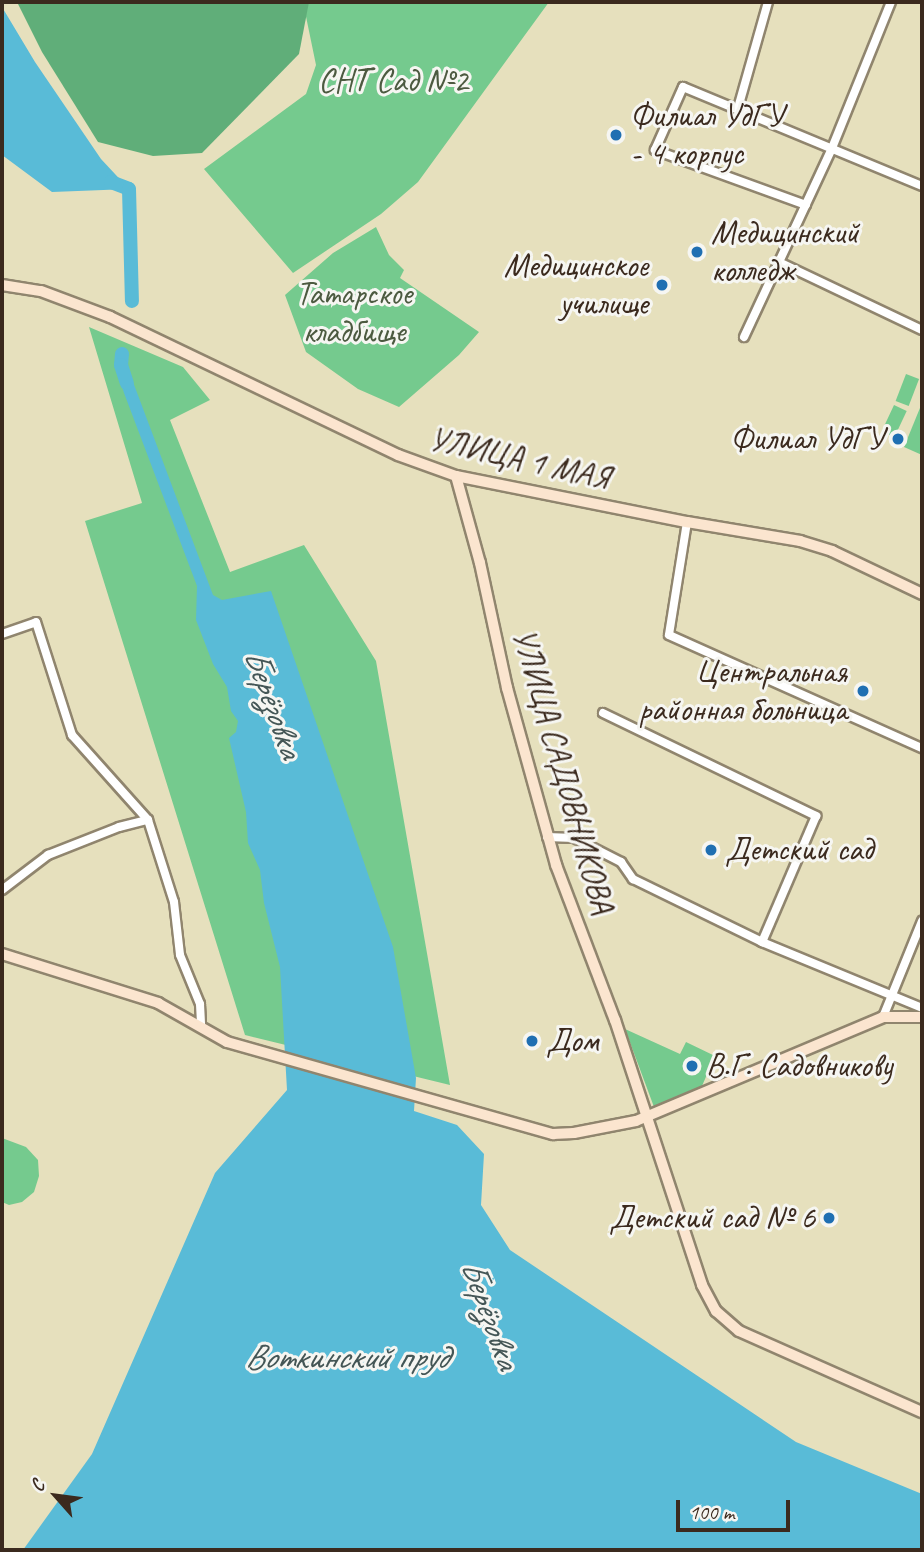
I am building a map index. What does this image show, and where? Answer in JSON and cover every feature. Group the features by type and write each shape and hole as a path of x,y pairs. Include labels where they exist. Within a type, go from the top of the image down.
{"main road":[{"name":"УЛИЦА 1 МАЯ","path":"2,285 41,291 110,317 398,455 456,476 687,522 800,541 832,551 922,594"},
{"name":"УЛИЦА САДОВНИКОВА","path":"456,476 480,563 507,688 547,837 649,1116 702,1285 716,1311 739,1331 922,1412"},
{"path":"2,954 158,1003 228,1042 537,1132 574,1133 649,1116 883,1017 922,1017"}],"street":[{"path":"738,108 768,2"},
{"path":"744,337 832,148 891,2"},
{"path":"806,205 655,150 683,87 922,186"},
{"path":"779,262 922,330"},
{"path":"687,522 669,635 922,748"},
{"path":"2,634 36,622 72,735 148,820 174,902 185,972 200,1004 201,1026"},
{"path":"603,713 816,816 762,942"},
{"path":"2,890 48,855 119,827 148,820"},
{"path":"547,837 573,838 621,862 633,879 762,942 922,1008"},
{"path":"883,1017 922,921"}],"green space":[{"path":"17,2 309,2 299,54 202,153 153,156 98,142 42,52"},
{"name":"СНТ Сад №2","path":"303,2 549,2 418,182 381,214 293,273 204,169 306,94 316,65"},
{"name":"Татарское кладбище","path":"376,227 389,255 404,270 400,278 479,332 459,355 399,407 358,389 306,352 285,295 333,253"},
{"path":"89,327 183,367 210,400 170,420 230,572 304,545 376,661 450,1085 245,1035 85,521 142,503"},
{"path":"906,374 919,379 909,406 896,401"},
{"path":"922,403 922,455 904,447"},
{"path":"894,405 907,411 894,437 882,431"},
{"path":"625,1029 680,1054 686,1042 715,1056 702,1086 654,1107"},
{"path":"2,1138 26,1147 38,1160 39,1176 34,1192 22,1202 9,1205 2,1202"}],"water":[{"path":"2,7 35,62 101,159 129,189 52,192 2,155"},
{"name":"Воткинский пруд","path":"127,366 213,595 222,600 271,591 393,947 416,1078 414,1111 457,1125 484,1154 481,1205 510,1250 796,1442 922,1494 922,1550 23,1550 92,1454 215,1173 287,1090 280,967 264,903 260,870 248,843 246,812 229,738 236,732 238,721 231,711 227,687 213,664 196,620 197,586 124,393 116,367"}],"waterway":[{"name":"Берёзовка","path":"111,182 129,189 132,301"},
{"name":"Берёзовка","path":"122,354 121,365 127,383"}],"place":[{"name":"Филиал УдГУ - 4 корпус","path":"616,135"},
{"name":"Медицинский колледж","path":"697,252"},
{"name":"Медицинское училище","path":"662,285"},
{"name":"Филиал УдГУ","path":"898,439"},
{"name":"Центральная районная больница","path":"863,691"},
{"name":"Детский сад","path":"711,850"},
{"name":"Дом","path":"532,1041"},
{"name":"В.Г. Садовникову","path":"692,1066"},
{"name":"Детский сад № 6","path":"829,1218"}]}
